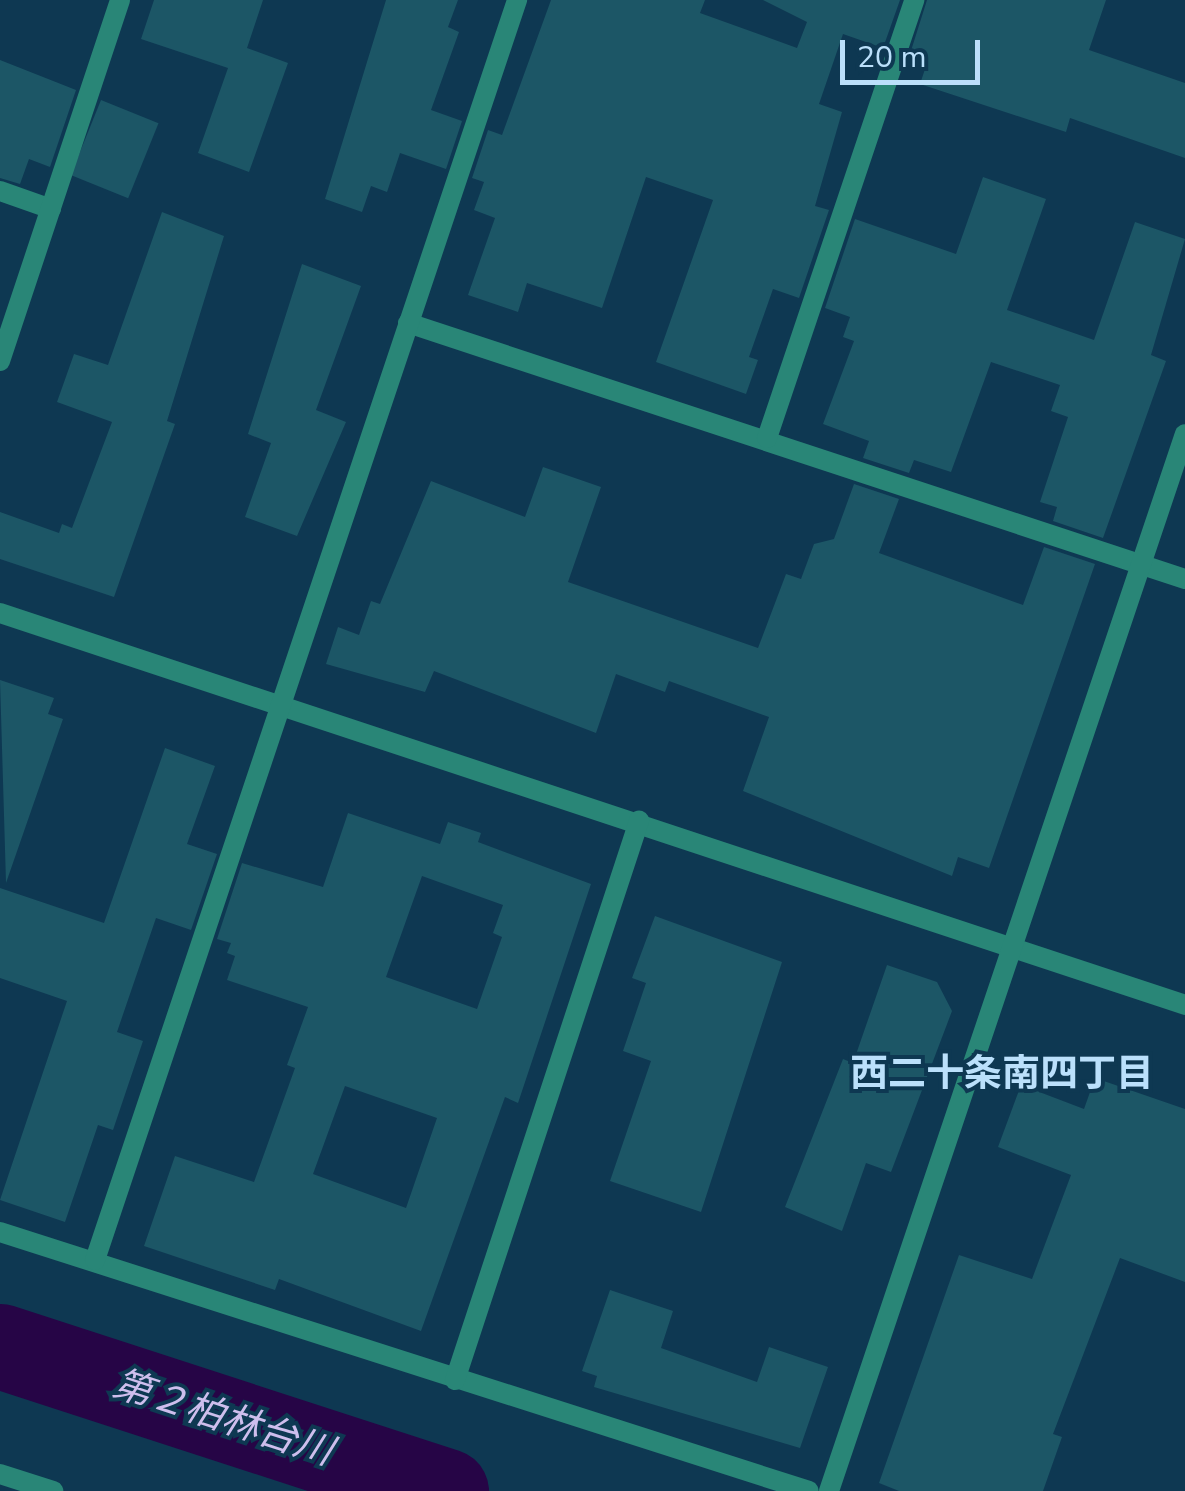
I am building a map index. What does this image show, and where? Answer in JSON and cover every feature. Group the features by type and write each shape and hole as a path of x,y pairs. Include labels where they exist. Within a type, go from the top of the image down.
{"street":[{"path":"0,360 120,0"},
{"path":"95,1260 517,0"},
{"path":"766,438 914,0"},
{"path":"0,192 51,209"},
{"path":"408,323 1185,579"},
{"path":"829,1491 1185,434"},
{"path":"0,613 280,708 638,821 1185,1006"},
{"path":"455,1380 638,821"},
{"path":"0,1232 809,1491"},
{"path":"0,1474 53,1491"}],"building":[{"path":"154,0 263,0 247,48 288,63 249,172 198,153 228,68 141,39"},
{"path":"386,0 458,0 448,27 459,32 431,110 462,121 446,169 400,153 387,192 371,186 362,212 325,199"},
{"path":"551,0 705,0 700,13 797,48 807,22 763,0 900,0 883,48 843,34 819,104 842,112 815,206 829,210 799,298 773,289 749,357 758,360 746,394 656,362 713,200 646,177 602,308 527,283 518,312 468,295 495,218 474,210 484,182 472,178 488,130 502,135"},
{"path":"927,0 1106,0 1089,50 1185,83 1185,158 1070,118 1066,132 920,84 927,63 909,57"},
{"path":"0,60 76,90 50,167 29,159 20,184 0,178"},
{"path":"101,100 158,123 128,198 71,175"},
{"path":"983,177 1046,199 1007,310 1094,340 1135,222 1185,239 1151,355 1166,361 1103,538 1053,521 1057,507 1040,502 1068,417 1051,411 1060,385 991,362 951,472 914,460 909,473 863,458 869,441 823,424 854,341 843,337 850,317 825,308 855,219 956,254"},
{"path":"162,212 224,236 167,421 175,424 114,597 0,559 0,512 59,533 62,524 72,528 112,422 57,402 74,354 108,365"},
{"path":"302,264 361,286 316,410 346,422 297,536 245,517 271,443 248,434"},
{"path":"543,467 601,487 568,582 758,648 786,574 801,579 814,544 834,539 854,484 899,499 879,553 1023,605 1044,547 1095,564 989,868 958,857 952,876 743,791 769,717 669,681 665,692 616,674 596,733 434,671 425,692 326,664 338,627 359,635 371,601 380,604 431,481 525,517"},
{"path":"0,680 54,698 48,714 63,719 6,883"},
{"path":"165,748 215,766 187,844 217,854 191,930 156,918 117,1032 143,1041 113,1130 98,1125 65,1222 0,1200 67,1001 0,978 0,888 104,923"},
{"path":"348,813 440,844 448,822 481,833 478,842 591,884 518,1103 505,1097 421,1331 279,1279 275,1290 144,1246 175,1156 254,1182 295,1068 287,1065 308,1007 227,980 235,956 227,953 231,943 217,939 242,863 323,887","holes":["422,876 503,905 493,933 502,937 477,1009 386,977","345,1086 437,1118 406,1208 313,1174"]},
{"path":"655,916 782,962 701,1212 610,1181 651,1061 623,1051 646,983 632,978"},
{"path":"887,965 937,982 952,1011 891,1172 866,1163 842,1231 785,1207 843,1059 853,1063"},
{"path":"1095,1078 1185,1109 1185,1282 1120,1258 1053,1434 1062,1437 1043,1491 899,1491 879,1483 959,1255 1032,1279 1071,1175 998,1147 1021,1085 1084,1109"},
{"path":"610,1290 673,1311 661,1348 757,1382 769,1347 828,1367 800,1448 594,1387 597,1376 582,1371"}],"waterway":[{"name":"第２柏林台川","path":"0,1346 446,1491"}],"district":[{"name":"西二十条南四丁目","path":"1002,1074"}]}
